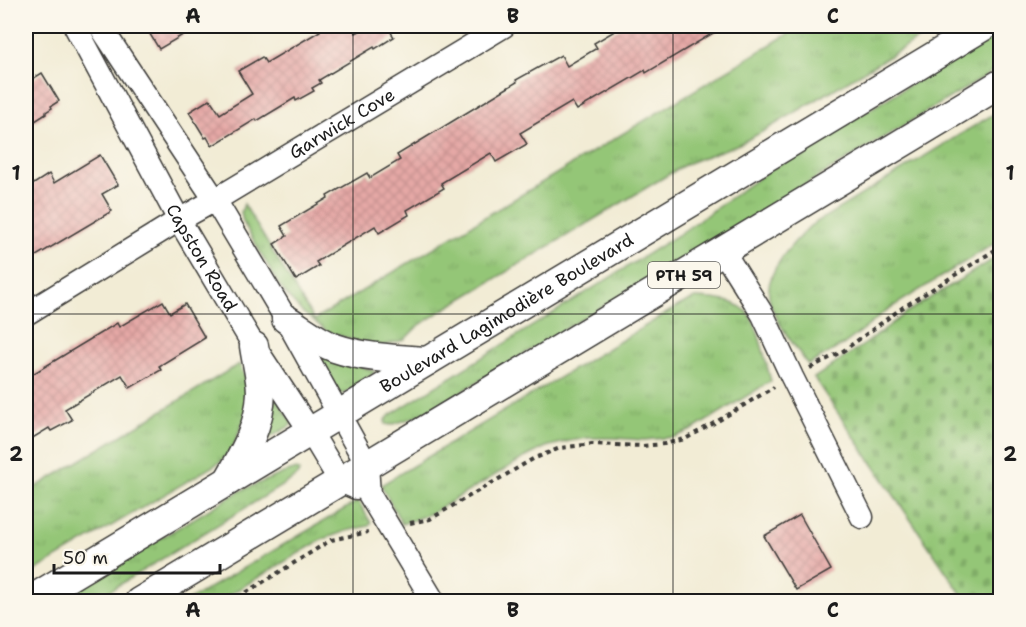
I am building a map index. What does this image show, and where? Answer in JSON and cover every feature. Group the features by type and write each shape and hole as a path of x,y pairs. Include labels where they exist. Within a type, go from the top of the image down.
{"main road":[{"name":"Boulevard Lagimodière Boulevard","path":"27,602 984,26"},
{"name":"PTH 59","path":"139,602 1000,84"},
{"path":"286,318 311,336 333,347 360,355 427,361"},
{"path":"227,482 244,454 256,423 261,392 254,346"}],"street":[{"name":"Capston Road","path":"75,26 179,220 254,346 340,481"},
{"path":"100,26 215,200 286,318 368,465 369,494 434,602"},
{"name":"Garwick Cove","path":"26,314 504,26"},
{"path":"723,251 763,315 862,517"},
{"path":"340,481 369,494"}],"path":[{"path":"231,602 331,540 430,519 533,459 560,448 592,444 642,446 685,439 763,393 843,351 902,308 1000,247"}],"green space":[{"path":"801,26 940,26 764,131 739,144 686,164 438,313 417,327 404,340 385,345 369,345 328,332 302,312 289,298 279,285 243,222 241,212 244,204 314,320"},
{"path":"1000,30 1000,65 986,76 424,414 391,425 386,424 385,421 390,415 678,235 770,170"},
{"path":"1000,110 1000,240 884,312 844,344 808,365 774,313 769,296 771,277 782,258 810,226"},
{"path":"1000,255 1000,601 966,601 814,378 907,312"},
{"path":"695,298 728,302 740,306 750,315 758,332 771,381 692,430 674,437 644,440 588,438 546,447 432,513 402,524 381,485"},
{"path":"315,350 374,371 374,373 345,393 339,394"},
{"path":"239,364 246,378 247,412 232,450 222,461 26,576 26,493"},
{"path":"275,396 292,423 264,441"},
{"path":"297,469 298,474 293,479 93,601 53,602 240,491"},
{"path":"358,501 371,523 368,526 321,540 219,601 187,601"}],"building":[{"path":"145,26 198,26 159,49"},
{"path":"316,26 351,26 356,33 369,26 387,26 394,37 319,80 321,83 312,88 314,91 296,101 295,98 257,121 256,119 212,146 189,112 210,99 220,114 252,94 238,71 262,57 266,63 320,31"},
{"path":"623,26 725,26 646,73 645,70 577,110 572,102 520,133 527,144 496,162 491,153 441,183 444,188 407,210 409,215 379,233 375,226 316,262 319,266 296,280 274,244 287,236 281,226 367,173 370,178 400,160 397,155 517,82 516,80 561,55 567,66 597,48 594,43"},
{"path":"42,73 59,101 51,106 52,108 46,114 32,123 26,113 26,83"},
{"path":"100,155 118,185 102,194 112,211 26,262 26,189 49,174 54,183"},
{"path":"163,301 170,313 185,304 205,338 159,366 161,370 130,388 122,375 65,409 72,420 51,431 49,428 26,442 26,378 117,323 119,327"},
{"path":"800,515 831,570 796,590 764,536"}]}
